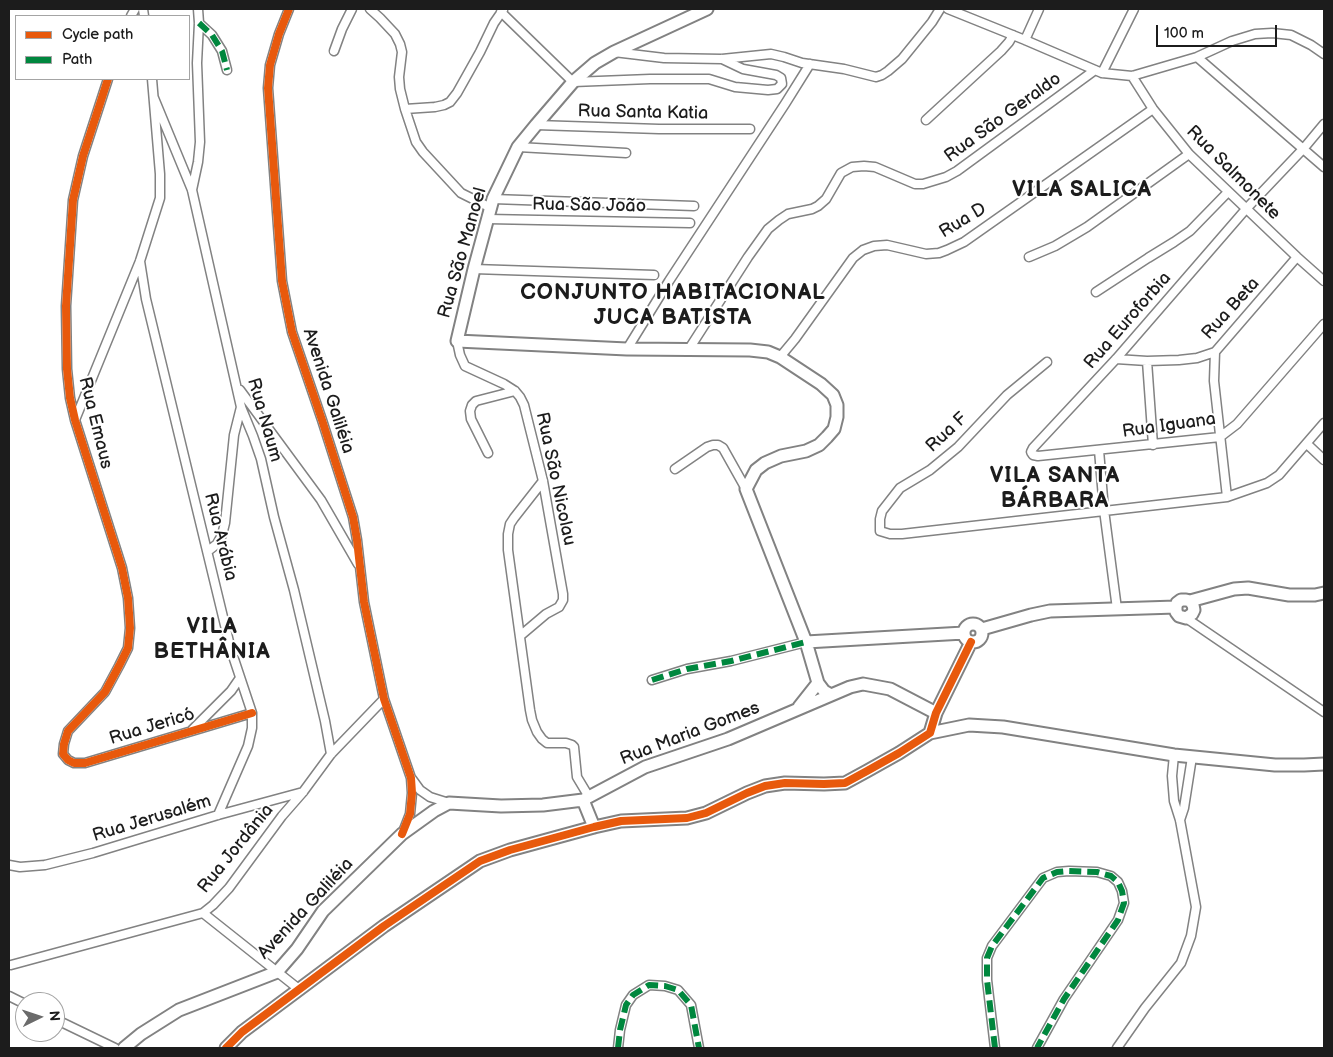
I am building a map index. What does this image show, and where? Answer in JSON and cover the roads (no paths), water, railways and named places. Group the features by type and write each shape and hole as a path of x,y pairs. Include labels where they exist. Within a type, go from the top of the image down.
{"street":[{"path":"192,190 200,142 196,63 200,23 198,9"},
{"name":"Avenida Galiléia","path":"289,9 270,65 268,88 282,281 292,332 353,517 364,602 384,699 411,778"},
{"path":"334,51 352,9"},
{"path":"370,9 395,34 400,44 402,52 399,77 400,89 416,142 422,152 461,193 491,209"},
{"name":"Rua São Manoel","path":"457,341 491,209 518,147 573,82 595,63 614,52 707,9"},
{"path":"614,52 664,58 722,59 771,54 876,77 882,75 902,60 940,9"},
{"path":"948,9 1026,40 1098,72 1132,76 1197,57 1255,34 1291,35 1324,54"},
{"path":"1026,40 1039,9"},
{"path":"1098,72 1134,9"},
{"path":"405,109 435,107 450,102 457,93 502,10 573,82 710,79 735,87 768,90 777,89 782,84 781,78 776,75 743,69 722,59"},
{"path":"200,23 212,35 222,51 227,70"},
{"path":"926,120 1001,51 1013,35"},
{"path":"1197,57 1324,166"},
{"path":"627,349 810,64"},
{"name":"Rua São Geraldo","path":"689,349 768,229 788,214 818,206 826,199 841,173 852,167 869,166 915,184 923,184 946,177 1098,72"},
{"name":"Rua Salmonete","path":"1132,76 1153,109 1189,154 1297,258 1324,281"},
{"name":"Rua Emaus","path":"63,754 68,731 75,721 105,692 119,666 128,648 130,628 128,598 122,568 75,420 70,398 67,369 66,329 73,200 83,156 108,80"},
{"path":"75,420 140,261 160,198 160,174 152,80"},
{"name":"Rua Naum","path":"154,98 192,190 241,407 261,459 332,754"},
{"name":"Rua D","path":"780,357 853,258 863,250 874,246 887,246 926,254 939,253 964,242 1153,109"},
{"name":"Rua Euroforbia","path":"1031,452 1116,359 1246,209 1324,124"},
{"name":"Rua Santa Katia","path":"536,125 750,130"},
{"path":"518,147 626,153"},
{"path":"1029,257 1054,246 1087,227 1189,154"},
{"path":"1096,292 1190,231 1228,192"},
{"name":"Rua São João","path":"491,209 694,206"},
{"name":"Rua São João","path":"491,209 690,223"},
{"name":"Rua Beta","path":"1116,359 1147,361 1179,360 1197,358 1215,352 1297,258"},
{"name":"Rua Arábia","path":"140,261 146,299 229,641 252,713 252,728 248,746 218,815"},
{"path":"474,269 654,275"},
{"name":"Rua Iguana","path":"1031,452 1038,456 1220,437 1237,424 1324,324"},
{"path":"514,391 504,384 465,366 457,341 627,349 750,350 768,352 780,357 821,384 833,395 837,405 834,429 819,445 806,451 781,456 765,463 756,470 746,489"},
{"path":"1215,352 1214,381 1227,497"},
{"path":"1147,361 1153,444"},
{"name":"Rua F","path":"1047,362 1007,394 958,447 930,470 900,488 882,511 880,530 890,534 902,534 1104,510"},
{"path":"237,385 321,500 360,568"},
{"path":"488,453 472,419 470,411 472,405 476,401 514,391"},
{"name":"Rua São Nicolau","path":"514,391 524,405 543,481 564,594 559,607 546,614 520,636"},
{"path":"208,551 217,544 225,523 234,435 241,407"},
{"path":"1104,510 1227,497 1267,483 1284,469 1324,423"},
{"path":"1307,444 1324,460"},
{"path":"675,469 708,447 718,445 723,448 746,489 806,642 818,683 831,695"},
{"path":"1099,450 1104,510 1117,610"},
{"path":"543,481 510,524 508,534 508,550 530,710 537,732 542,739 547,742 566,743 574,747 577,777 594,827"},
{"path":"1324,593 1289,595 1242,588 1190,601 1181,600 1177,603 1176,607 1177,614 1181,617 1186,618 1324,712"},
{"path":"1186,618 1194,610 1190,601"},
{"path":"652,680 687,669 731,661 806,642 967,637 976,642 981,638 982,629 1030,615 1050,612 1176,607"},
{"path":"930,733 936,713 967,637"},
{"name":"Rua Jericó","path":"191,731 231,692 240,678"},
{"path":"796,711 818,683"},
{"name":"Rua Maria Gomes","path":"449,803 501,806 543,805 586,799 645,766 728,739 850,687 863,684 890,689 936,713"},
{"name":"Rua Jordânia","path":"10,966 202,912 213,905 229,888 282,816 332,754 384,699"},
{"name":"Rua Jericó","path":"63,754 68,760 85,763 252,713"},
{"path":"226,1048 242,1032 384,926 480,861 510,850 621,821 687,818 706,813 765,786 785,783 845,783 899,753 930,733 969,725 1003,727 1174,755 1275,764 1324,764"},
{"path":"1117,1048 1145,1008 1181,963 1192,936 1196,906 1172,788 1174,755"},
{"path":"1180,820 1184,808 1192,757"},
{"path":"411,778 420,790 430,797 449,803"},
{"path":"402,834 410,814 411,778"},
{"name":"Rua Jerusalém","path":"9,865 20,867 45,865 93,853 218,815 303,792"},
{"name":"Avenida Galiléia","path":"124,1048 141,1034 179,1010 277,972 297,949 323,911 402,834 434,811 449,803"},
{"path":"995,1048 987,980 987,958 992,946 1043,878 1057,872 1069,871 1097,872 1111,876 1118,882 1122,891 1124,904 1118,920 1064,999 1037,1048"},
{"path":"202,912 300,990"},
{"path":"618,1048 626,1005 633,995 649,985 665,986 678,990 691,1005 699,1048"},
{"path":"65,1024 115,1048"}],"district":[{"name":"VILA SALICA","path":"1082,190"},
{"name":"CONJUNTO HABITACIONAL JUCA BATISTA","path":"673,306"},
{"name":"VILA SANTA BÁRBARA","path":"1055,488"},
{"name":"VILA BETHÂNIA","path":"212,640"}]}
